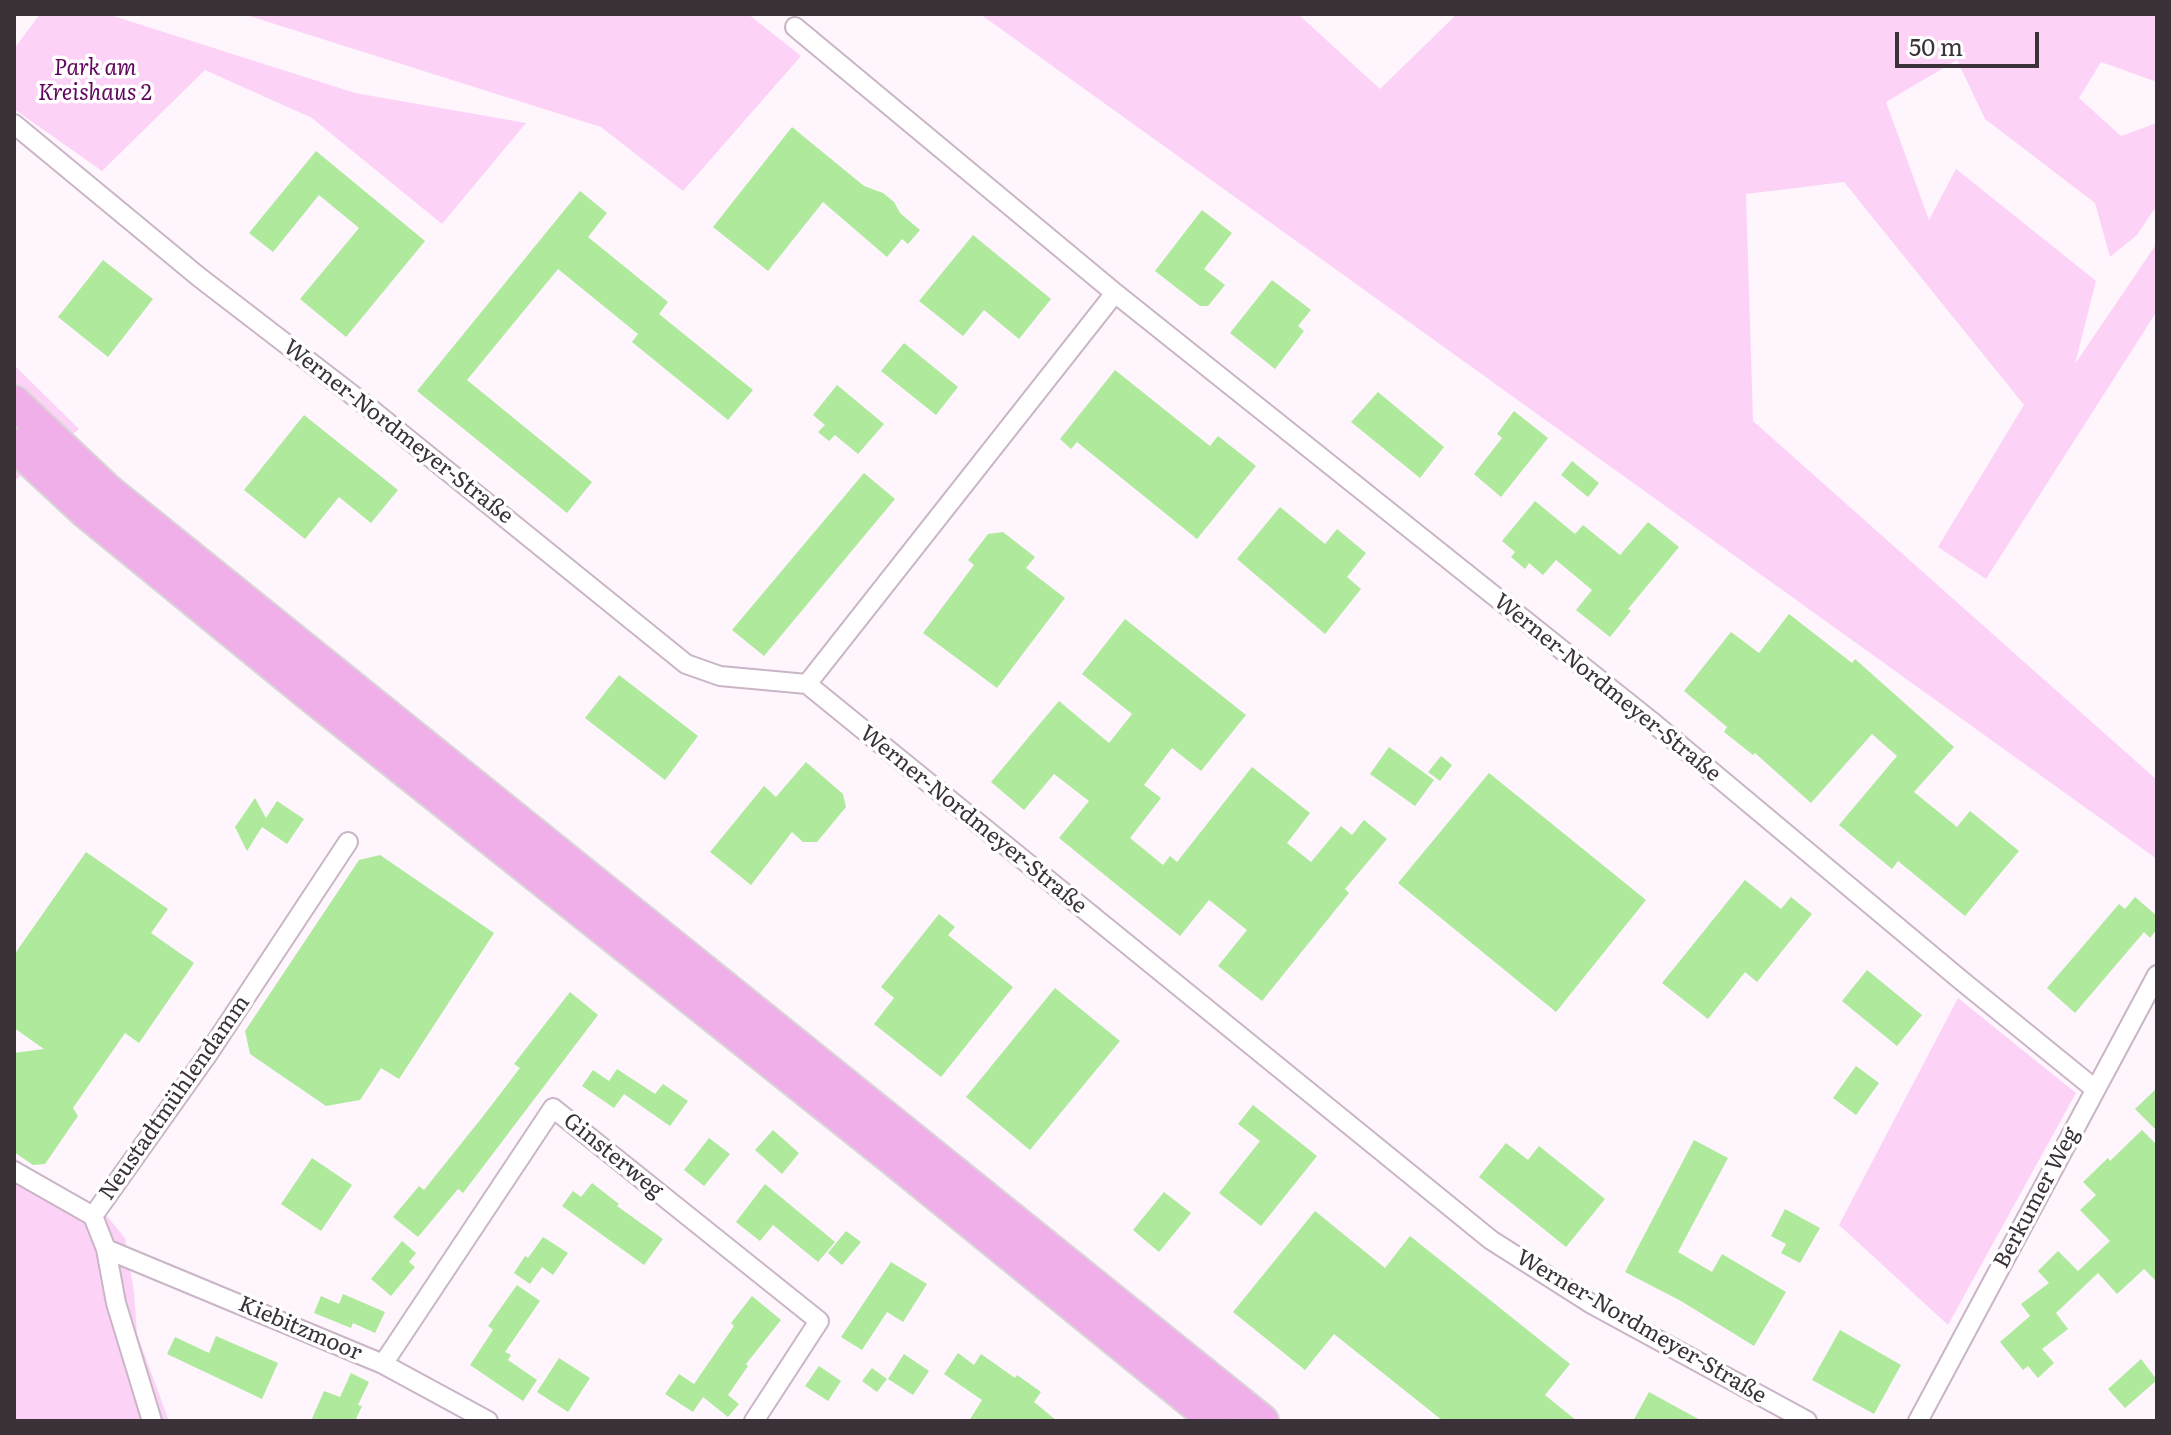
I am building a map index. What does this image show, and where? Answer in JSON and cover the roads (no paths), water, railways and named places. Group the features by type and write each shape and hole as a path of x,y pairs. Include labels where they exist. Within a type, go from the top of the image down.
{"highway":[{"path":"14,402 108,491 1262,1421"},
{"path":"14,445 85,511 308,693 892,1158 1216,1421"}],"street":[{"name":"Werner-Nordmeyer-Straße","path":"795,27 1115,293 1651,721 2095,1089"},
{"name":"Werner-Nordmeyer-Straße","path":"14,124 199,277 386,421 686,664 720,676 807,684 1491,1240 1604,1311 1807,1421"},
{"path":"807,684 1115,293"},
{"name":"Neustadtmühlendamm","path":"152,1421 116,1303 106,1249 93,1216 208,1054 348,842"},
{"name":"Berkumer Weg","path":"1918,1421 2157,975"},
{"name":"Ginsterweg","path":"383,1364 553,1108 819,1321 754,1421"},
{"path":"14,1171 93,1216"},
{"name":"Kiebitzmoor","path":"106,1249 383,1364 488,1421"}],"park label":[{"name":"Park am Kreishaus 2","path":"95,82"}]}
